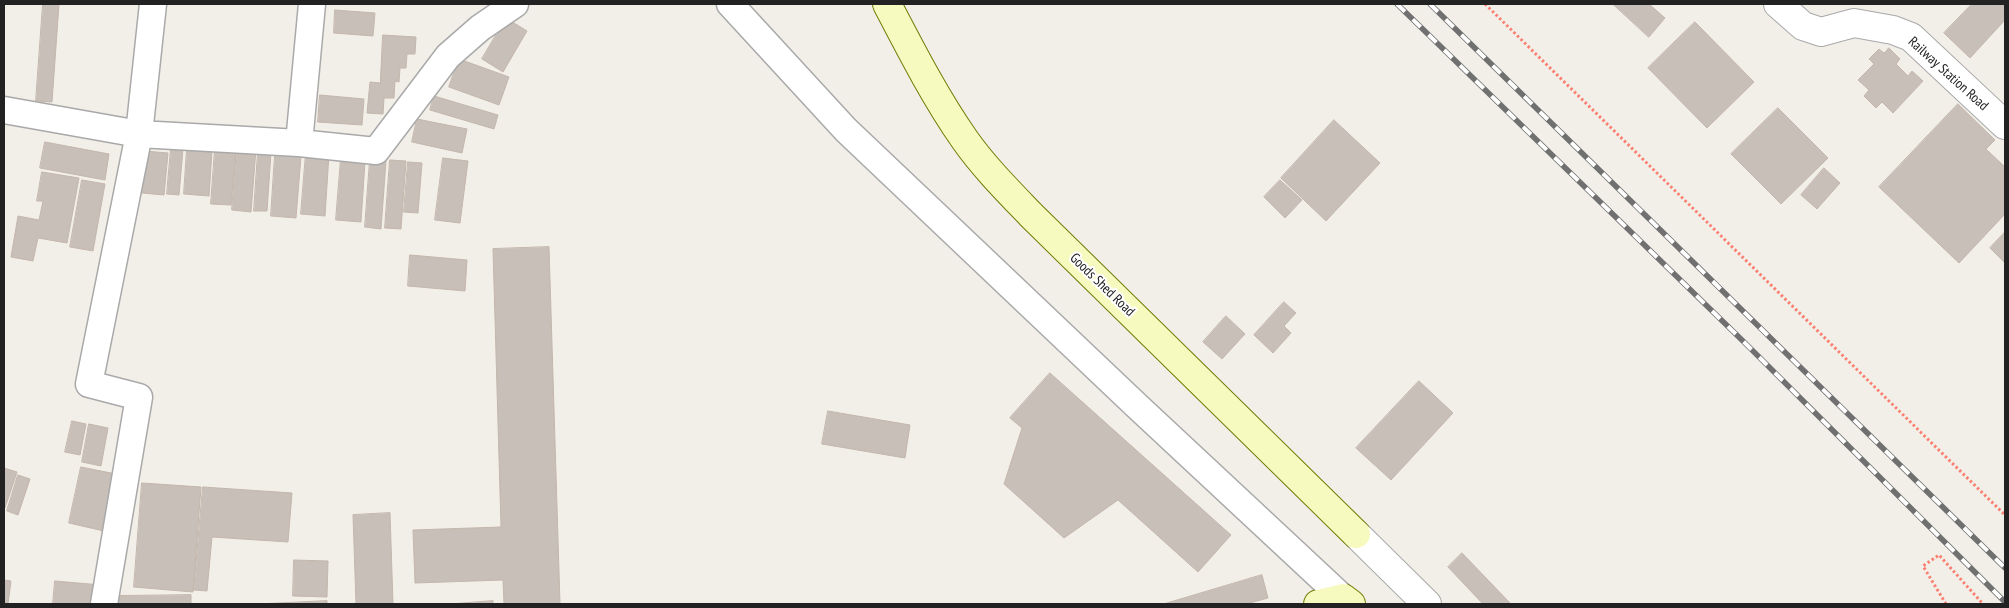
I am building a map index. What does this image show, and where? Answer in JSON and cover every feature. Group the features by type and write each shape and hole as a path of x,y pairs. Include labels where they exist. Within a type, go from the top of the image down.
{"main road":[{"name":"Goods Shed Road","path":"887,4 922,70 965,141 995,176 1031,215 1356,534"}],"street":[{"path":"104,604 139,397 89,384 140,134 153,4"},
{"path":"299,143 312,4"},
{"path":"4,110 140,134 299,143 376,152 480,16 515,4"},
{"path":"730,4 846,130 1136,406 1337,602"},
{"name":"Railway Station Road","path":"1778,4 1802,26 1821,32 1854,23 1893,30 1911,37 2005,125"},
{"path":"1356,534 1427,604"}],"path":[{"path":"1485,4 2005,515"},
{"path":"1946,604 1923,566 1939,555 1983,604"}],"building":[{"path":"43,4 59,4 52,102 36,101"},
{"path":"1613,4 1649,4 1665,18 1649,37"},
{"path":"1972,4 2005,4 2005,20 1970,58 1944,33"},
{"path":"335,10 375,13 373,36 334,33"},
{"path":"506,18 527,31 503,72 482,59"},
{"path":"1695,22 1754,82 1707,128 1648,68"},
{"path":"383,35 416,37 415,54 407,54 406,68 400,68 399,82 395,81 394,98 384,98 383,114 367,113 370,82 380,83"},
{"path":"1889,48 1900,59 1896,64 1908,76 1912,71 1923,81 1893,113 1882,102 1876,108 1864,96 1869,90 1858,80 1874,64 1869,59 1879,49 1884,53"},
{"path":"459,59 509,77 499,105 449,87"},
{"path":"320,95 364,99 362,125 318,122"},
{"path":"434,96 498,115 494,129 430,110"},
{"path":"1958,104 1995,140 1986,149 2005,167 2005,214 1959,263 1879,187"},
{"path":"1778,108 1828,158 1781,204 1731,154"},
{"path":"417,119 467,129 462,153 412,142"},
{"path":"1334,120 1380,163 1326,221 1281,178"},
{"path":"45,142 109,154 105,180 40,168"},
{"path":"237,147 256,149 251,212 232,210"},
{"path":"171,148 183,149 179,195 167,194"},
{"path":"187,149 212,151 209,196 184,194"},
{"path":"215,149 236,150 231,205 211,204"},
{"path":"145,151 168,153 164,195 142,193"},
{"path":"258,152 271,153 267,211 254,211"},
{"path":"306,153 329,154 325,216 301,214"},
{"path":"275,155 301,156 296,218 271,216"},
{"path":"341,158 365,161 361,222 336,220"},
{"path":"443,158 468,161 460,223 435,220"},
{"path":"370,160 386,161 381,229 365,227"},
{"path":"390,160 406,161 401,229 385,228"},
{"path":"408,162 422,163 418,213 404,212"},
{"path":"1824,168 1840,183 1817,209 1801,195"},
{"path":"42,172 79,178 67,243 38,238 33,261 11,257 18,216 39,220 43,201 37,201"},
{"path":"82,180 105,184 93,251 70,247"},
{"path":"1280,180 1302,200 1285,218 1264,197"},
{"path":"2005,232 2005,263 1990,248"},
{"path":"549,247 560,604 504,604 503,580 415,583 413,530 501,527 493,249"},
{"path":"410,255 467,260 465,291 408,286"},
{"path":"1284,302 1296,313 1284,326 1291,333 1273,353 1254,335"},
{"path":"1226,316 1245,334 1222,359 1203,342"},
{"path":"1050,373 1231,535 1198,572 1118,500 1064,538 1004,484 1022,428 1010,418"},
{"path":"1419,381 1453,413 1391,480 1356,448"},
{"path":"828,411 910,425 905,458 822,444"},
{"path":"72,421 86,424 80,455 65,452"},
{"path":"89,424 108,428 101,466 82,462"},
{"path":"81,467 121,475 108,532 69,523"},
{"path":"4,468 17,472 5,508 4,508"},
{"path":"18,475 30,479 18,515 7,511"},
{"path":"142,483 201,487 193,592 134,587"},
{"path":"203,487 292,493 288,542 212,537 207,591 194,590"},
{"path":"390,513 393,604 356,604 353,515"},
{"path":"1462,553 1511,604 1483,604 1448,567"},
{"path":"294,560 328,561 327,597 293,596"},
{"path":"1262,575 1268,598 1246,604 1164,604"},
{"path":"4,580 11,581 8,604 4,604"},
{"path":"55,581 101,585 99,604 53,604"},
{"path":"191,595 191,604 117,604 117,596"},
{"path":"327,601 327,604 258,604"},
{"path":"493,601 493,604 450,604"}],"railway":[{"path":"1397,4 1745,343 2005,602"},
{"path":"1430,4 2005,568"}]}
